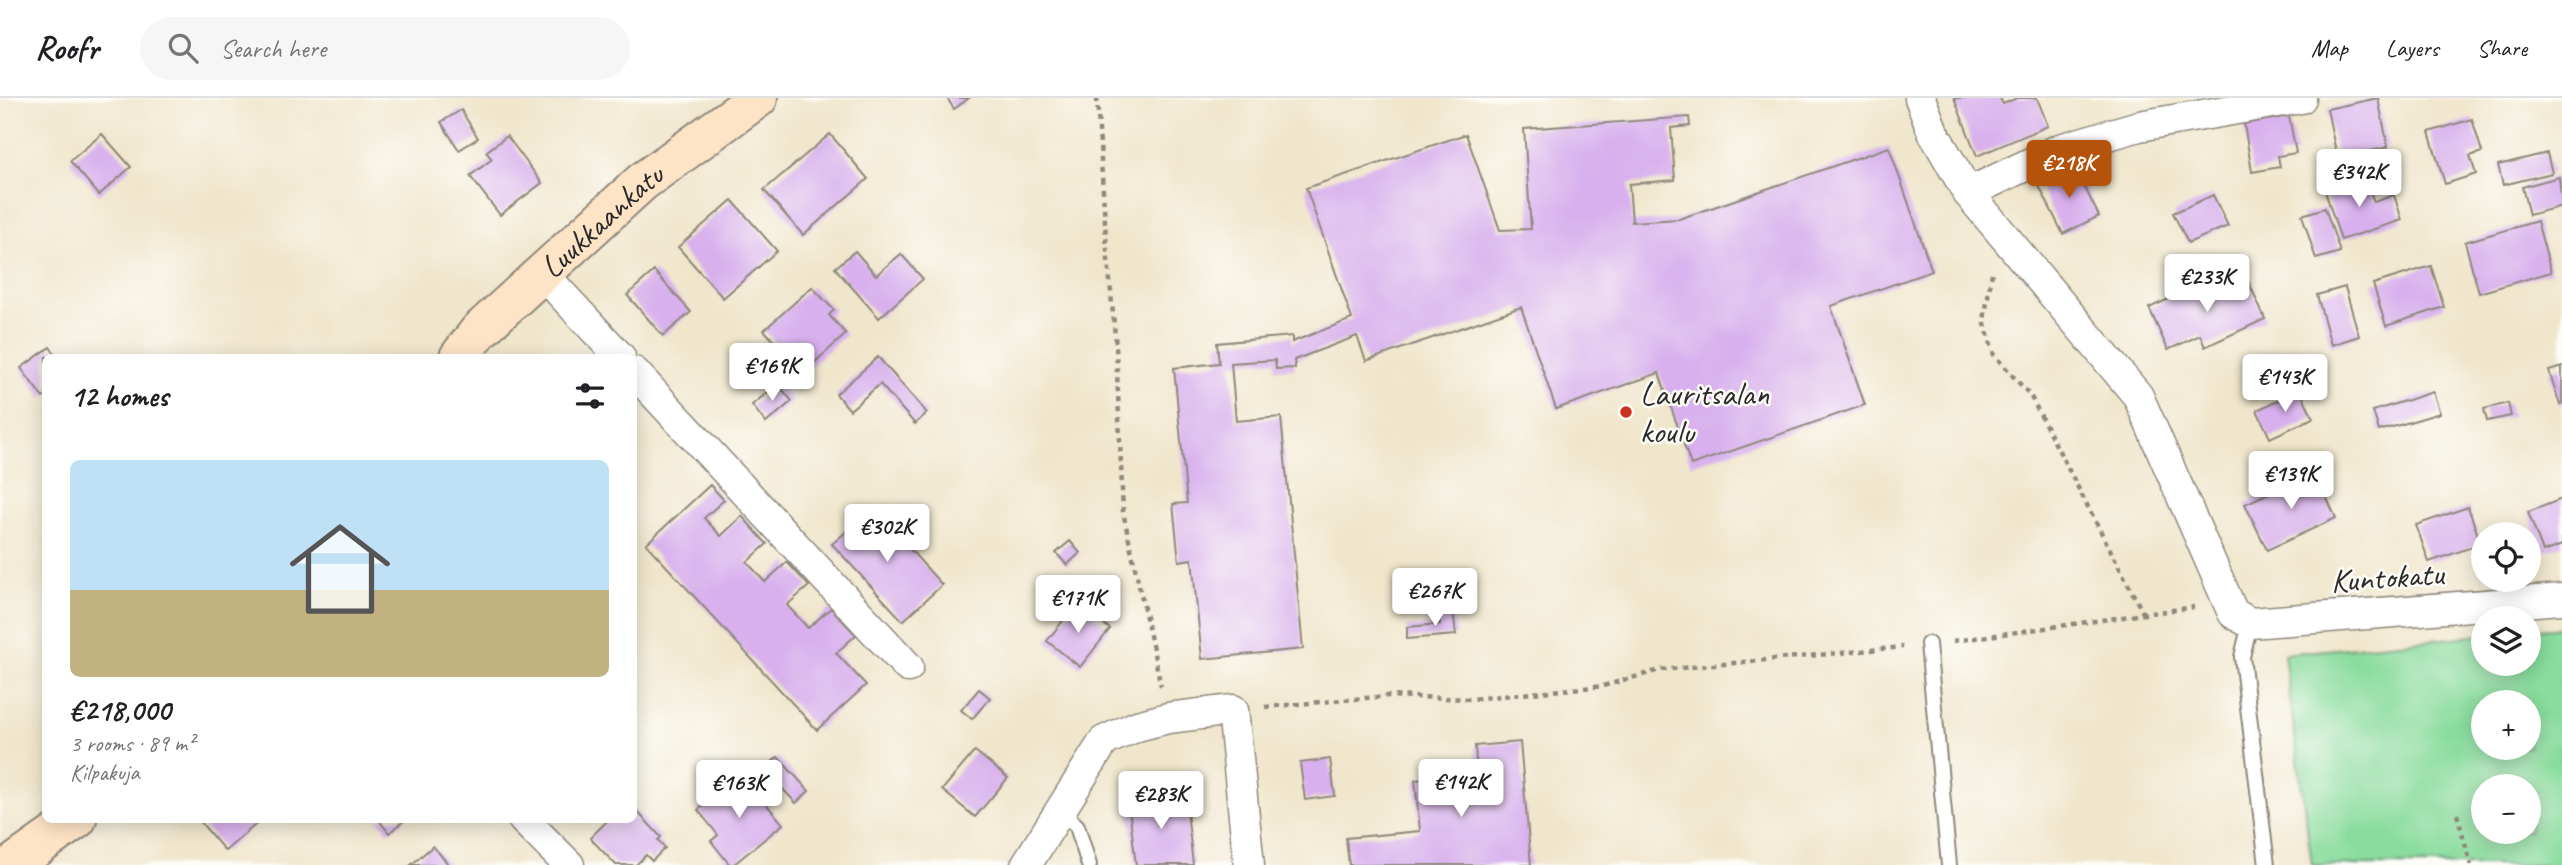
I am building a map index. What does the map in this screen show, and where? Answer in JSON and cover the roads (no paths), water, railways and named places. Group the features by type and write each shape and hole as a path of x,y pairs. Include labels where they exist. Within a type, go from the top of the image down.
{"street":[{"name":"Luukkaankatu","path":"461,354 479,331 642,182 758,98"},
{"path":"1920,98 1933,132 1968,193 2138,396 2227,602 2233,613 2250,623"},
{"path":"1968,193 2060,149 2126,130 2301,98"},
{"path":"541,272 617,354"},
{"path":"637,375 908,667"},
{"name":"Kuntokatu","path":"2250,623 2562,599"},
{"path":"1026,865 1104,741 1137,726 1168,718 1233,710 1249,865"},
{"path":"12,865 71,823"},
{"path":"527,823 569,865"}],"lane":[{"path":"2250,623 2242,657 2267,865"},
{"path":"1928,644 1949,865"},
{"path":"1060,810 1077,826 1089,865"}],"place":[{"name":"Lauritsalan koulu","path":"1626,412"}]}
